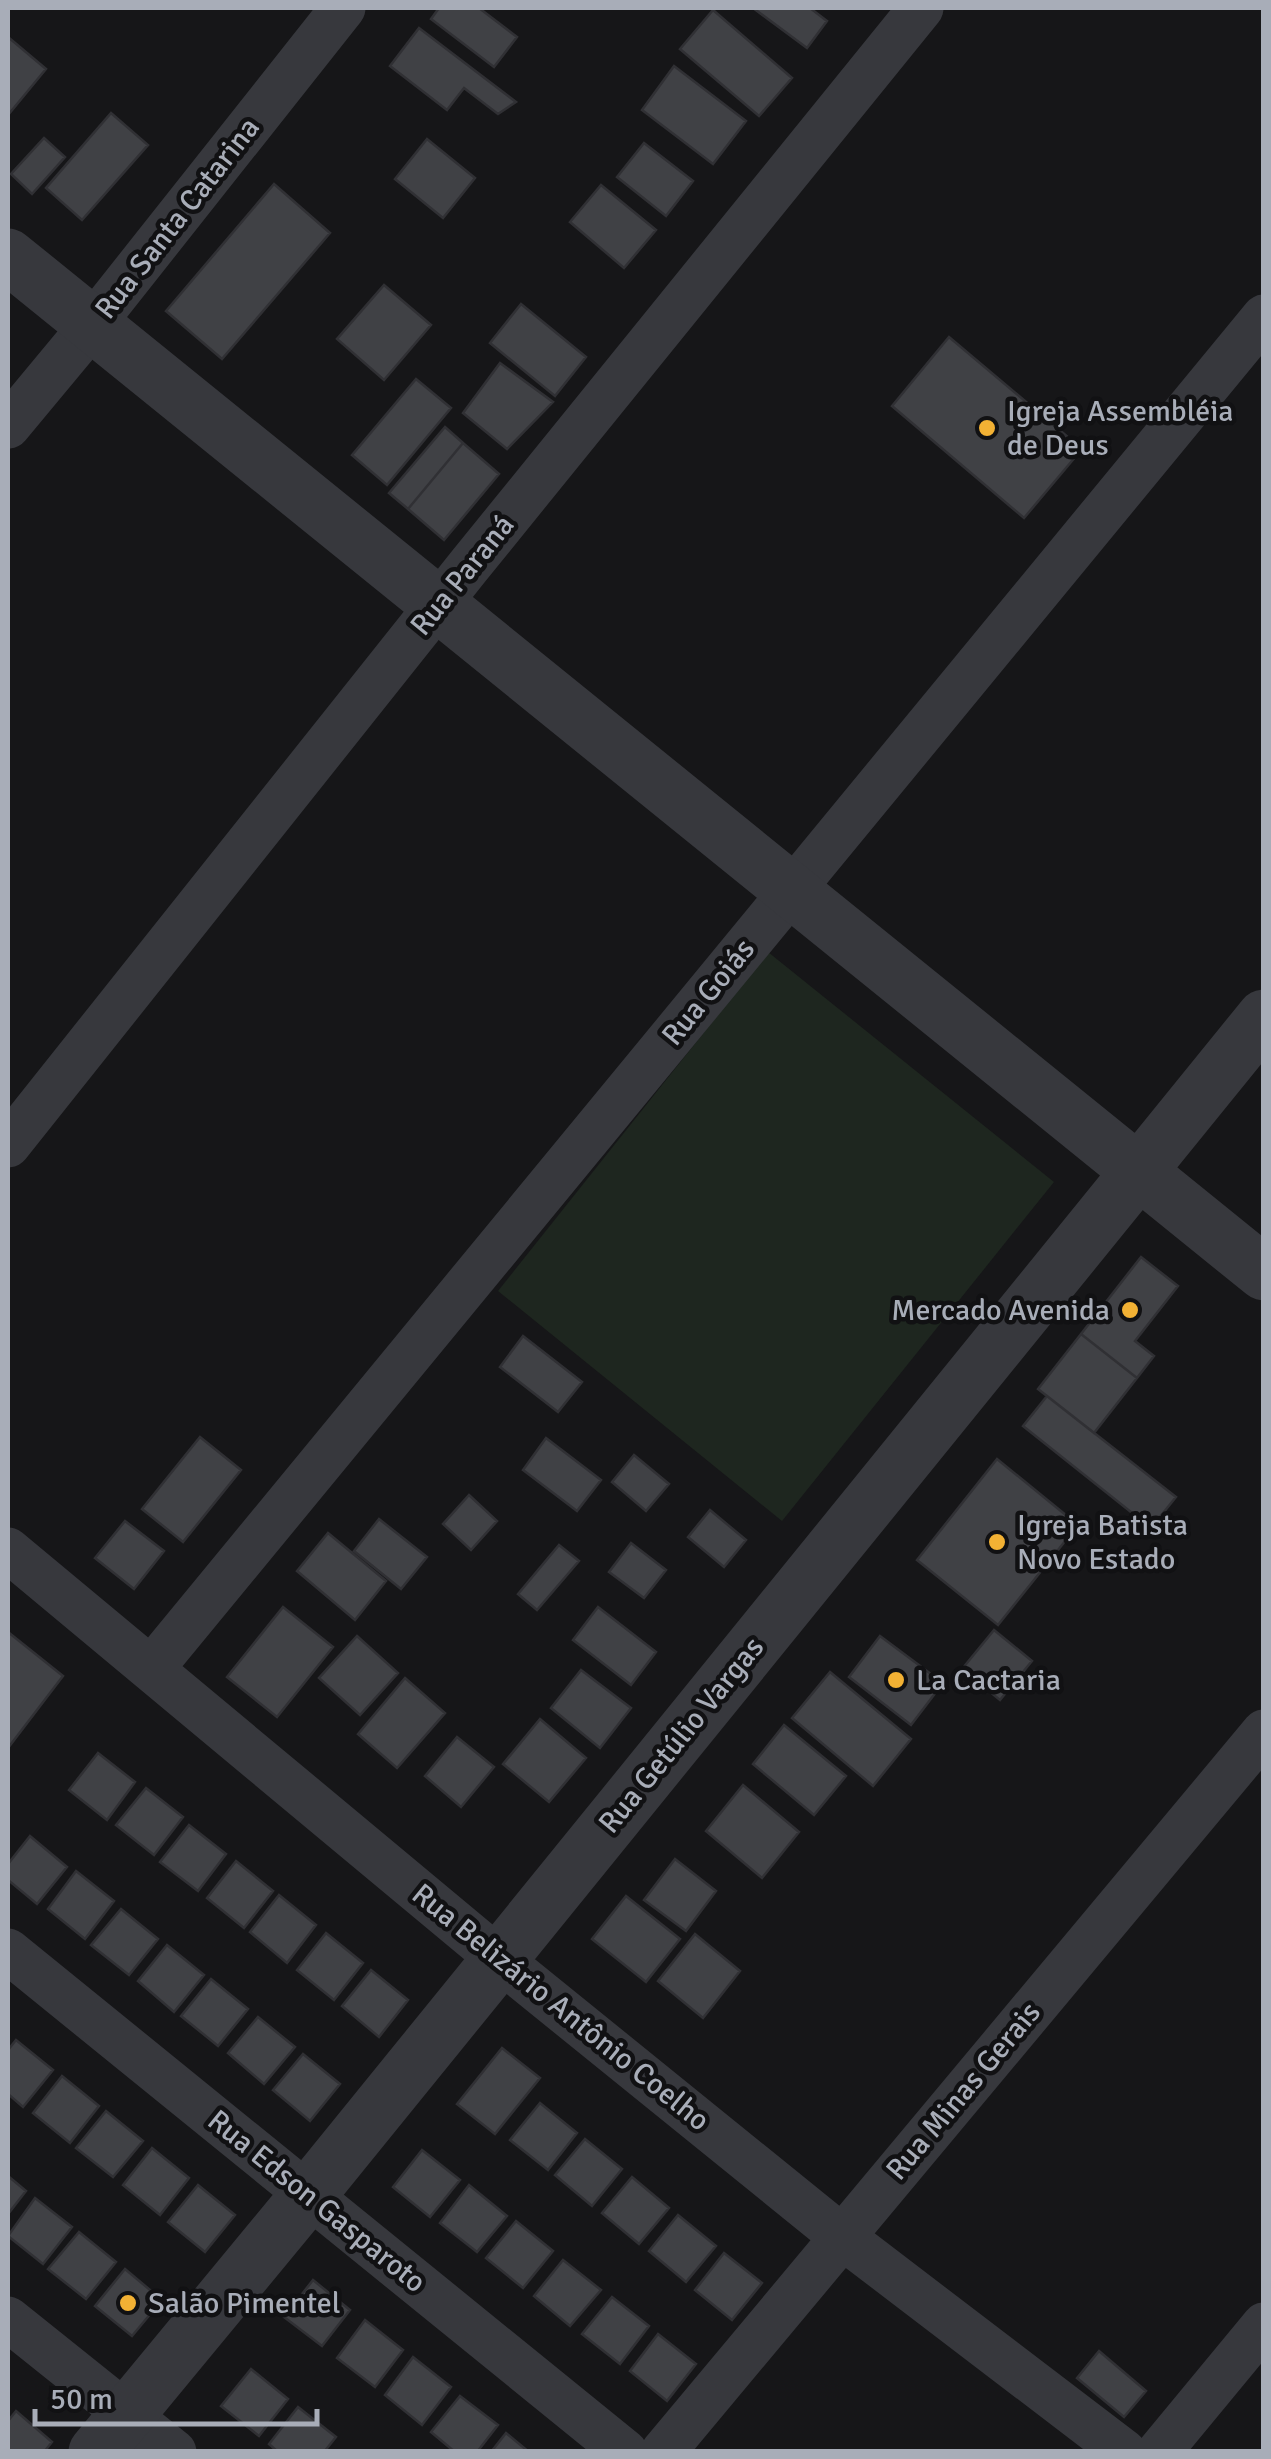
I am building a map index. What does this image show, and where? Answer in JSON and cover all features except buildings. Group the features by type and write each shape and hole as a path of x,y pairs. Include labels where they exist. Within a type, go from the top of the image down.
{"street":[{"name":"Rua Santa Catarina","path":"8,426 343,8"},
{"name":"Rua Paraná","path":"8,1145 438,604 921,8"},
{"path":"8,256 1264,1273"},
{"name":"Rua Goiás","path":"152,1668 1264,317"},
{"name":"Rua Getúlio Vargas","path":"112,2432 1264,1017"},
{"name":"Rua Belizário Antônio Coelho","path":"8,1550 499,1959 841,2236 1124,2452"},
{"name":"Rua Minas Gerais","path":"663,2452 1264,1732"},
{"name":"Rua Edson Gasparoto","path":"8,1951 625,2452"},
{"path":"8,2318 112,2432 174,2452"},
{"path":"1159,2452 1264,2325"}],"shaded area":[{"path":"768,952 1054,1182 782,1521 498,1291"}],"place":[{"name":"Igreja Assembléia de Deus","path":"987,428"},
{"name":"Mercado Avenida","path":"1130,1310"},
{"name":"Igreja Batista Novo Estado","path":"997,1542"},
{"name":"La Cactaria","path":"896,1680"},
{"name":"Salão Pimentel","path":"128,2303"}]}
